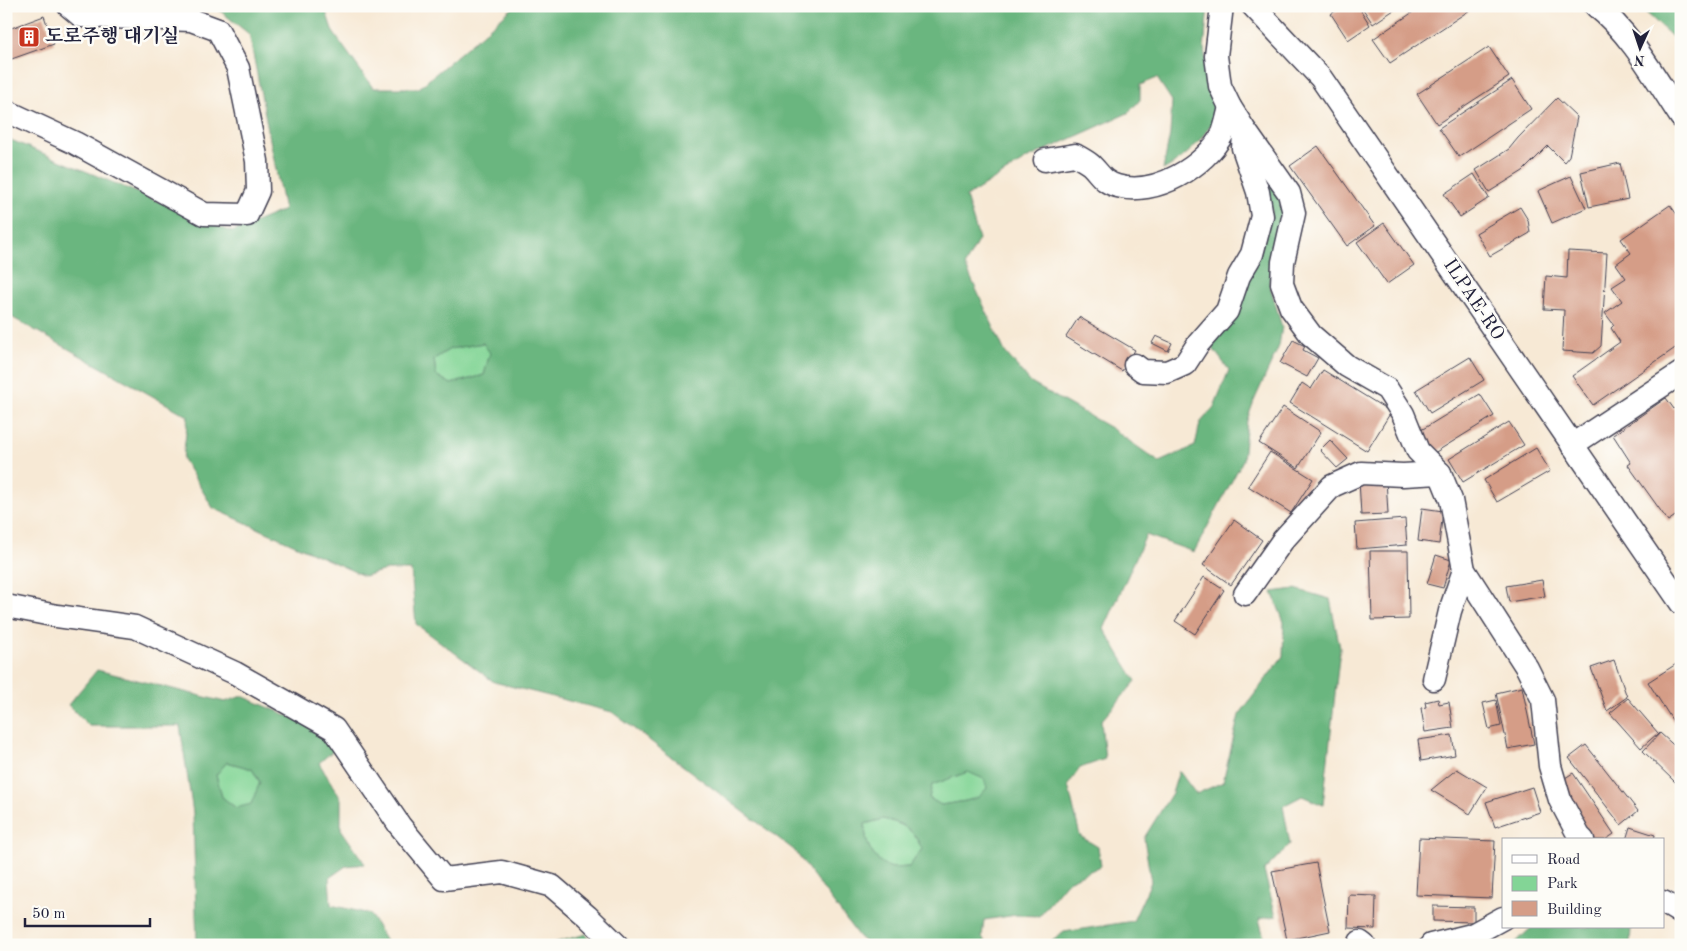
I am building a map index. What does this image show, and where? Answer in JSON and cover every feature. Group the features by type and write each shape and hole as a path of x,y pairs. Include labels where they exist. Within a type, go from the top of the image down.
{"street":[{"path":"6,111 75,143 204,214 247,215 258,191 256,161 238,68 218,30 191,20 81,16 69,6"},
{"path":"1222,6 1216,56 1220,86 1230,107 1244,129 1289,193 1294,213 1283,262 1282,284 1291,308 1311,335 1346,366 1387,389 1404,414 1418,451 1440,473 1451,500 1464,570 1527,668 1543,700 1550,766 1569,830 1581,838"},
{"name":"ILPAE-RO","path":"1253,6 1321,78 1681,603"},
{"path":"1596,6 1608,15 1642,58 1681,117"},
{"path":"1045,160 1075,155 1090,164 1104,181 1132,188 1157,186 1181,174 1206,156 1223,132 1230,107"},
{"path":"1135,365 1143,370 1167,372 1185,364 1198,344 1227,311 1239,276 1252,254 1262,216 1258,192 1244,148 1244,129"},
{"path":"1572,445 1681,373"},
{"path":"1245,594 1283,540 1332,486 1361,472 1403,475 1440,473"},
{"path":"1434,679 1450,611 1464,570"},
{"path":"6,606 57,616 135,627 235,673 334,729 400,826 444,879 502,872 552,886 617,945"},
{"path":"1664,903 1681,913"},
{"path":"1431,945 1472,936 1502,919"}],"green space":[{"path":"214,6 324,6 333,32 373,88 419,88 515,6 1208,6 1204,49 1217,116 1200,140 1180,159 1163,170 1170,134 1172,101 1157,78 1140,85 1140,100 1128,113 1028,158 966,197 979,239 965,265 1005,352 1031,383 1111,428 1159,462 1195,446 1200,423 1214,407 1229,370 1211,346 1244,291 1272,212 1250,152 1279,195 1284,218 1269,282 1282,327 1279,346 1247,420 1243,460 1194,552 1146,535 1104,629 1136,681 1101,721 1105,759 1080,768 1068,785 1080,836 1098,847 1101,866 1068,881 1039,916 1016,915 984,920 982,937 988,945 869,945 859,937 794,850 612,712 494,682 416,624 411,570 386,570 364,576 213,508 183,459 188,416 6,314 6,138 232,232 284,210 249,34","holes":["483,343 490,353 484,375 451,384 436,375 434,359 450,349","968,772 984,779 987,788 979,797 941,805 929,798 932,785","883,819 903,825 912,832 922,849 909,867 889,867 873,855 866,837 865,824"]},
{"path":"1639,6 1681,6 1681,45"},
{"path":"484,343 490,353 484,375 451,384 436,375 434,359 450,349"},
{"path":"1295,589 1330,599 1340,648 1323,805 1302,796 1283,806 1290,844 1264,871 1276,916 1259,919 1266,945 1047,945 1064,932 1133,921 1151,882 1144,838 1172,793 1179,771 1196,794 1223,782 1239,715 1283,656 1284,622 1272,592"},
{"path":"97,670 225,702 242,696 317,728 335,749 319,763 341,799 341,829 365,864 346,866 329,878 331,905 370,914 388,945 197,945 193,813 180,726 89,726 68,705","holes":["227,762 252,769 260,782 251,804 236,808 222,797 216,775"]},
{"path":"227,762 252,769 260,783 251,805 236,808 222,797 216,774"},
{"path":"968,771 984,779 987,788 979,797 941,805 929,798 932,785"},
{"path":"883,819 907,828 919,842 922,849 909,867 889,867 873,855 866,837 865,824"},
{"path":"1531,928 1631,928 1630,945 1513,945"},
{"path":"586,934 595,945 547,945"}],"building":[{"path":"1343,6 1358,6 1370,25 1348,40 1331,14"},
{"path":"1361,6 1400,6 1373,24"},
{"path":"1422,6 1476,6 1390,63 1373,39"},
{"name":"도로주행 대기실","path":"44,16 54,44 6,61 6,30"},
{"path":"1489,47 1509,77 1437,124 1417,94"},
{"path":"1512,80 1531,109 1459,157 1439,128"},
{"path":"1557,98 1577,117 1569,156 1564,162 1548,146 1523,171 1489,192 1476,170 1509,149"},
{"path":"1318,146 1375,226 1347,246 1290,166"},
{"path":"1620,163 1628,199 1589,207 1581,172"},
{"path":"1474,174 1489,198 1460,217 1444,194"},
{"path":"1571,176 1586,208 1552,223 1538,191"},
{"path":"1670,205 1681,220 1681,344 1593,405 1572,376 1620,342 1611,328 1614,325 1605,313 1622,301 1612,287 1626,278 1616,264 1631,253 1621,239"},
{"path":"1520,207 1528,220 1530,233 1490,256 1476,233"},
{"path":"1384,223 1414,265 1387,284 1357,242"},
{"path":"1568,251 1607,253 1601,346 1593,353 1562,351 1564,310 1544,309 1546,276 1567,278"},
{"path":"1079,317 1135,350 1122,371 1066,337"},
{"path":"1156,336 1172,343 1168,351 1152,343"},
{"path":"1293,340 1305,346 1303,350 1318,358 1307,377 1280,363"},
{"path":"1470,357 1484,380 1430,413 1416,390"},
{"path":"1323,370 1391,412 1367,451 1290,403 1302,383 1311,389"},
{"path":"1480,394 1494,416 1431,455 1418,432"},
{"path":"1666,398 1674,409 1681,404 1681,512 1668,521 1628,465 1631,463 1613,435"},
{"path":"1283,407 1321,432 1298,468 1259,443"},
{"path":"1509,422 1524,445 1463,482 1449,459"},
{"path":"1330,440 1348,459 1337,468 1320,450"},
{"path":"1536,448 1550,471 1497,502 1484,480"},
{"path":"1270,452 1313,479 1291,513 1248,486"},
{"path":"1386,479 1388,514 1361,515 1359,480"},
{"path":"1422,508 1443,511 1439,544 1418,541"},
{"path":"1405,519 1407,545 1357,549 1355,523"},
{"path":"1234,520 1262,540 1231,585 1203,565"},
{"path":"1370,551 1408,551 1409,619 1372,620"},
{"path":"1436,555 1451,560 1443,588 1427,584"},
{"path":"1204,577 1224,590 1195,634 1175,621"},
{"path":"1542,580 1545,596 1509,602 1506,586"},
{"path":"1614,660 1627,697 1607,711 1591,668"},
{"path":"1681,661 1681,719 1674,723 1648,682"},
{"path":"1522,687 1534,744 1508,749 1496,693"},
{"path":"1628,698 1658,733 1641,748 1610,713"},
{"path":"1438,699 1439,704 1449,702 1453,728 1425,732 1421,708 1426,707 1425,702"},
{"path":"1496,700 1501,726 1489,729 1483,703"},
{"path":"1660,733 1681,752 1681,784 1675,782 1643,751"},
{"path":"1452,735 1455,755 1421,761 1418,740"},
{"path":"1586,745 1638,811 1621,825 1569,758"},
{"path":"1457,769 1487,787 1470,814 1431,790"},
{"path":"1573,773 1614,834 1608,838 1592,838 1557,783"},
{"path":"1532,787 1540,812 1495,827 1486,802"},
{"path":"1630,827 1655,835 1654,838 1627,838"},
{"path":"1419,838 1495,841 1492,898 1416,895"},
{"path":"1316,863 1330,931 1287,940 1272,871"},
{"path":"1349,895 1376,896 1375,929 1348,928"},
{"path":"1433,906 1474,907 1474,922 1433,921"}],"place":[{"name":"도로주행 대기실","path":"29,37"}]}
